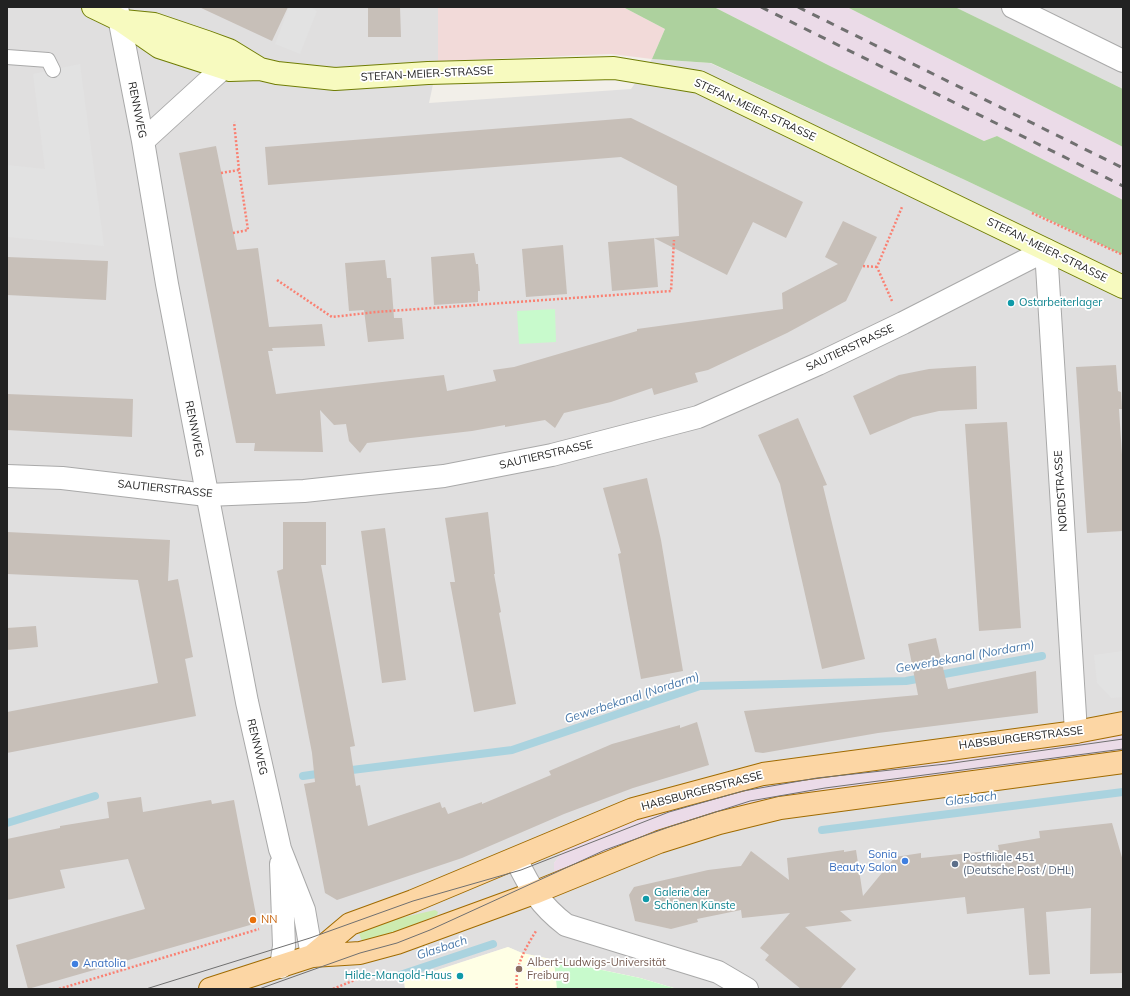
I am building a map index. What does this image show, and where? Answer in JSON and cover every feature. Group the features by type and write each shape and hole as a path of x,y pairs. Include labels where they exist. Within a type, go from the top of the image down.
{"main road":[{"name":"STEFAN-MEIER-STRASSE","path":"93,7 154,24 229,50 260,69 277,74 335,79 428,73 614,68 699,82 1123,287"},
{"name":"STEFAN-MEIER-STRASSE","path":"118,14 159,47 230,70 260,69"},
{"name":"HABSBURGERSTRASSE","path":"312,956 350,924 413,901 633,810 763,774 1076,732 1123,723"},
{"name":"HABSBURGERSTRASSE","path":"210,989 312,956 360,953 397,943 534,893 659,842 719,823 780,808 1123,762"}],"street":[{"path":"1013,7 1123,62"},
{"name":"RENNWEG","path":"118,14 143,141 166,284 247,702 280,849 304,910 312,956"},
{"path":"143,141 223,68"},
{"name":"SAUTIERSTRASSE","path":"7,476 62,478 207,495 304,491 444,476 552,455 698,417 818,364 903,323 1046,250"},
{"name":"NORDSTRASSE","path":"1046,250 1076,732"},
{"name":"RENNWEG","path":"280,849 284,946 281,967"},
{"path":"516,858 534,893 549,912 566,925 718,972 748,989"}],"lane":[{"path":"7,57 48,60 53,70"}],"path":[{"path":"233,233 248,230 239,170 234,122"},
{"path":"221,173 239,170"},
{"path":"903,206 877,267 903,323"},
{"path":"277,280 332,317 376,312 671,291 674,240"},
{"path":"863,266 877,267"},
{"path":"517,989 516,981 522,953 549,912"},
{"path":"59,989 264,928 266,920 282,916"},
{"path":"333,989 361,977"}],"shaded area":[{"path":"7,7 438,7 438,61 429,103 631,89 652,59 710,63 965,180 1123,255 1123,732 565,848 554,863 676,830 1123,758 1123,989 677,989 640,978 522,953 508,947 404,981 405,989 7,989","holes":["344,933 350,951 337,950"]},
{"path":"289,7 311,7 317,11 300,54 275,44"},
{"path":"438,7 623,7 665,29 652,59 611,54 438,61"},
{"path":"714,7 847,7 1123,147 1123,200 997,136 984,141 828,65"},
{"path":"955,7 1123,7 1123,89 985,22"},
{"path":"80,64 104,246 7,237 7,165 45,169 33,74"},
{"path":"1123,651 1123,697 1111,698 1097,683 1094,655"},
{"path":"1123,732 1123,758 807,797 559,875 554,872 554,863 565,848 650,813 727,790"},
{"name":"Albert-Ludwigs-Universität Freiburg","path":"508,947 522,953 640,978 677,989 405,989 404,981"}],"green space":[{"path":"623,7 714,7 828,65 984,141 997,136 1123,200 1123,255 965,180 711,63 652,59 665,29"},
{"path":"847,7 955,7 1123,89 1123,147"},
{"path":"555,309 556,342 519,344 517,311"},
{"path":"435,910 438,912 437,915 364,946 357,928"},
{"path":"554,960 640,978 677,989 557,989"}],"building":[{"path":"199,7 288,7 272,41"},
{"path":"368,7 400,7 401,37 368,37"},
{"path":"631,118 803,202 786,238 753,222 727,275 654,238 679,236 677,186 621,157 268,185 265,147"},
{"path":"216,146 237,250 258,248 269,327 322,324 325,346 272,348 273,351 268,351 276,394 444,375 447,391 496,381 493,370 514,367 637,331 637,329 783,309 782,293 838,264 825,257 843,221 877,237 846,301 787,333 708,370 695,373 698,382 654,395 652,388 611,402 564,413 555,428 545,420 505,427 505,425 472,431 367,443 360,453 349,441 346,424 334,425 320,410 323,452 254,451 255,443 236,443 179,153"},
{"path":"654,238 658,287 612,291 608,242"},
{"path":"563,245 567,294 526,297 522,249"},
{"path":"474,253 476,264 478,264 480,291 478,291 478,302 434,305 431,257"},
{"path":"7,257 108,261 106,300 7,295"},
{"path":"385,260 387,278 391,278 394,318 402,318 404,339 368,342 364,310 349,311 345,263"},
{"path":"1116,365 1118,391 1121,392 1122,409 1119,409 1123,470 1123,531 1087,533 1076,367"},
{"path":"976,366 977,409 939,411 913,417 870,435 853,396 899,375 929,369"},
{"path":"7,394 133,399 132,437 7,430"},
{"path":"798,418 827,485 823,486 865,659 822,669 780,484 758,435"},
{"path":"1007,422 1021,628 979,631 965,424"},
{"path":"647,478 661,540 683,671 641,679 618,554 621,553 603,488"},
{"path":"488,512 494,574 501,612 499,613 516,704 474,712 450,582 455,582 445,518"},
{"path":"283,522 326,522 326,565 321,565 355,746 350,747 356,786 360,785 368,826 440,802 442,808 445,807 448,814 482,802 482,804 551,775 549,771 612,744 680,725 680,728 697,722 709,765 633,788 564,814 462,858 337,900 325,893 304,784 315,782 312,753 277,571 283,569"},
{"path":"385,528 406,680 382,683 361,531"},
{"path":"7,532 170,540 168,581 178,579 193,657 185,659 196,716 7,753 7,712 158,683 138,580 7,574"},
{"path":"36,626 38,647 7,650 7,628"},
{"path":"936,638 948,689 1036,671 1038,713 878,733 763,753 755,752 744,711 918,695 908,644"},
{"path":"141,797 143,812 211,800 212,804 234,800 256,915 250,925 28,989 16,945 145,909 128,859 60,870 65,888 7,900 7,839 60,828 60,826 109,818 107,802"},
{"path":"1112,823 1123,861 1123,973 1090,974 1091,908 1046,912 1050,974 1029,975 1024,908 967,914 965,897 840,911 852,921 805,927 856,969 840,989 801,989 765,960 769,955 760,948 790,913 742,918 741,910 697,919 698,922 671,929 635,921 629,895 634,887 708,870 741,866 751,851 789,880 787,858 844,850 844,852 856,850 863,896 895,857 921,853 921,858 999,850 998,845 1040,838 1039,831"}],"waterway":[{"name":"Gewerbekanal (Nordarm)","path":"344,771 512,750 700,686 906,681 1042,656"},
{"name":"Gewerbekanal (Nordarm)","path":"303,776 324,773"},
{"name":"Glasbach","path":"822,830 1123,792"},
{"name":"Gewerbekanal (Nordarm)","path":"7,823 95,796"},
{"name":"Glasbach","path":"400,975 493,944"}],"tram line":[{"path":"146,989 310,938 413,901 521,870 669,812 743,791 817,778 946,764 1123,739"},
{"path":"259,989 360,953 397,943 430,930 605,850 669,827 750,801 825,788 1123,749"}],"railway":[{"path":"761,7 1123,186"},
{"path":"798,7 1123,168"}],"place":[{"name":"Ostarbeiterlager","path":"1011,303"},
{"name":"Sonia Beauty Salon","path":"905,861"},
{"name":"Postfiliale 451 (Deutsche Post / DHL)","path":"955,864"},
{"name":"Galerie der Schönen Künste","path":"646,899"},
{"name":"NN","path":"253,920"},
{"name":"Anatolia","path":"75,964"},
{"name":"Albert-Ludwigs-Universität Freiburg","path":"519,969"},
{"name":"Hilde-Mangold-Haus","path":"460,976"}]}
